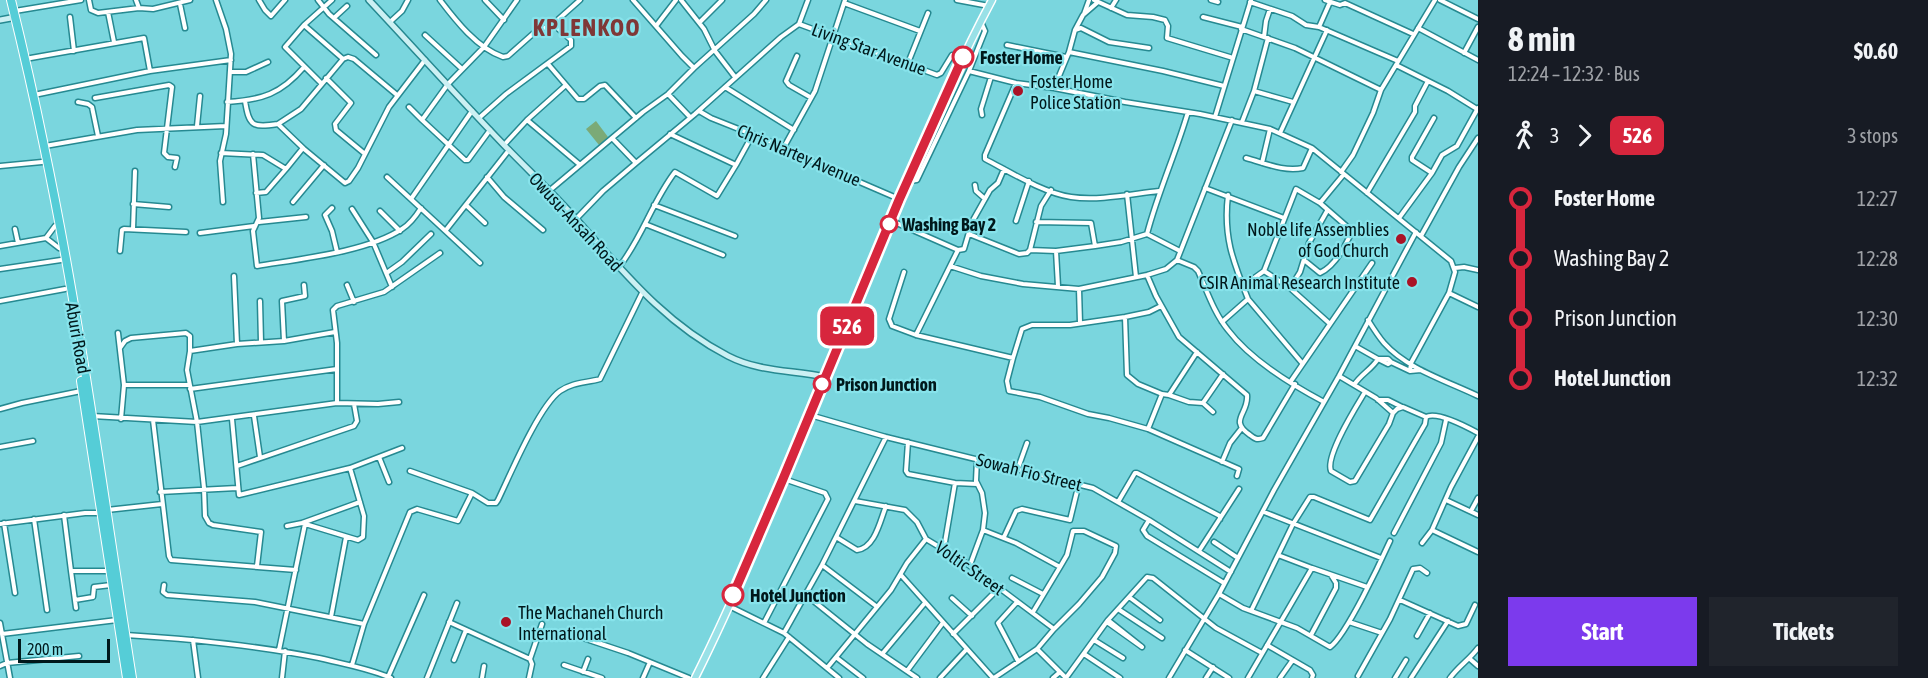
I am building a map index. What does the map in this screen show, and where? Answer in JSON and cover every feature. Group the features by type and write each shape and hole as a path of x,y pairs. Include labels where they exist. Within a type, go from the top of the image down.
{"highway":[{"name":"Aburi Road","path":"9,0 24,59 65,288 92,416 111,585 117,620 132,678"},
{"name":"Aburi Road","path":"13,14 44,146 85,390 127,678"}],"main road":[{"path":"695,678 783,479 899,200 963,57 991,3"}],"street":[{"path":"0,20 13,14 81,0"},
{"path":"89,0 94,12 153,9 190,0"},
{"path":"136,0 139,8"},
{"path":"216,0 229,38 231,60 226,134 221,153 223,202"},
{"path":"259,0 271,16 285,0"},
{"path":"318,0 334,18 376,55"},
{"path":"322,84 285,47 304,25 332,0"},
{"name":"Owusu-Ansah Road","path":"369,0 576,219 642,293 678,324 743,363 767,370 825,377"},
{"path":"390,22 402,11 408,0"},
{"path":"440,0 459,23 484,47 506,57 535,32 553,24 580,0"},
{"path":"485,0 504,20"},
{"path":"422,120 448,84 484,47 517,0"},
{"path":"656,26 676,0"},
{"path":"681,0 700,22 715,51 735,77"},
{"path":"700,22 722,0"},
{"path":"549,191 579,164 668,94 754,15 766,0"},
{"path":"576,219 603,191 799,24 808,0"},
{"path":"957,0 991,3"},
{"path":"1054,88 1069,52 1075,30 1089,0"},
{"path":"1111,8 1116,0"},
{"path":"1211,0 1218,2"},
{"path":"1325,0 1343,5 1346,1 1413,34"},
{"path":"1320,203 1353,155 1381,90 1435,0"},
{"path":"1440,0 1478,19"},
{"path":"636,1 681,56 694,68"},
{"path":"1083,15 1096,1 1127,15 1165,20 1168,24 1167,38 1233,58"},
{"path":"1215,117 1251,1 1292,16 1306,25 1327,30 1397,63 1470,103 1478,109 1457,146 1442,155 1432,173 1399,218"},
{"path":"784,147 815,91 844,2 920,31"},
{"path":"1318,27 1330,2"},
{"path":"180,4 185,28"},
{"path":"334,18 346,6"},
{"path":"1242,122 1254,91 1270,9"},
{"path":"108,12 114,42"},
{"path":"908,63 928,12"},
{"path":"70,17 74,51"},
{"path":"1203,17 1242,28 1314,57 1381,90"},
{"path":"908,181 917,180 969,71 985,31 981,22"},
{"path":"479,118 506,94 549,64 572,43 553,24"},
{"name":"Living Star Avenue","path":"799,24 939,75 952,55 963,57"},
{"path":"304,25 343,59"},
{"path":"1464,52 1478,27"},
{"path":"1075,30 1082,28 1109,42 1149,48"},
{"path":"1418,28 1478,60"},
{"path":"1280,133 1327,30"},
{"path":"424,35 462,69"},
{"path":"24,59 144,38 150,71"},
{"path":"1007,45 1066,57"},
{"path":"1069,52 1156,69 1224,86"},
{"path":"797,56 786,81 810,97"},
{"path":"245,101 251,123 278,124 301,109 343,59 348,57 354,59 397,95"},
{"path":"278,124 342,182 346,183 358,168 380,122 397,95 425,59"},
{"path":"30,91 231,60"},
{"path":"230,72 246,72 268,62"},
{"path":"549,64 578,99 581,100 600,86 606,85 636,118"},
{"path":"227,102 264,97 283,88 304,67"},
{"path":"969,71 1016,83 1242,122 1270,129 1312,148 1451,261 1455,268 1449,293 1411,363 1410,371"},
{"path":"982,115 981,109 991,77"},
{"path":"326,78 351,103 335,124 336,130 365,154"},
{"path":"1367,193 1415,112 1414,106 1428,81"},
{"path":"1016,83 985,159 1029,181 1071,197 1159,191"},
{"path":"95,98 170,85 172,87 164,153 166,156 177,158 176,168"},
{"path":"504,145 527,120 567,85"},
{"path":"725,87 794,130"},
{"path":"1254,91 1293,102"},
{"path":"668,94 690,117"},
{"path":"197,126 200,96"},
{"path":"78,102 92,107 98,136"},
{"path":"409,107 464,160 490,130"},
{"path":"411,199 472,111"},
{"name":"Chris Nartey Avenue","path":"699,111 899,200"},
{"path":"1147,234 1159,191 1178,146 1188,112"},
{"path":"1432,173 1412,160 1412,157 1434,118"},
{"path":"527,120 579,164"},
{"path":"950,266 981,276 1023,284 1079,289 1166,269 1177,260 1232,120"},
{"path":"44,146 167,127 226,126"},
{"path":"1262,163 1270,129"},
{"path":"670,134 736,165"},
{"path":"619,267 631,252 654,204 675,172 718,196 753,134"},
{"path":"612,138 636,163"},
{"path":"1421,236 1459,166 1478,138"},
{"path":"256,193 266,192 303,148"},
{"path":"1246,159 1281,169 1303,168 1312,148"},
{"path":"446,230 509,150"},
{"path":"221,153 262,155 286,169"},
{"path":"253,154 259,222"},
{"path":"0,166 42,162"},
{"path":"293,202 324,165"},
{"path":"890,221 958,249 964,249 972,222 990,190 998,183 1004,169"},
{"path":"133,229 135,171"},
{"path":"387,177 480,263"},
{"path":"487,177 504,197 543,230"},
{"path":"1016,221 1029,181"},
{"path":"975,185 976,191 985,199"},
{"path":"1205,188 1284,218"},
{"path":"1243,286 1264,271 1296,189 1320,203 1352,232 1333,263 1324,271 1320,273 1304,260"},
{"path":"1030,250 1036,222 1051,190"},
{"path":"1126,194 1136,277"},
{"path":"1228,195 1227,235 1233,261 1248,299 1302,363"},
{"path":"133,204 169,207"},
{"path":"466,204 485,223"},
{"path":"654,204 735,236"},
{"path":"332,208 325,214 337,252"},
{"path":"254,226 257,266 337,252 374,242 400,231 422,208"},
{"path":"352,209 374,242 392,286"},
{"path":"380,211 400,231"},
{"path":"1290,288 1298,275 1309,243 1328,211"},
{"path":"200,233 254,226 259,222 306,217"},
{"path":"1036,222 1091,223 1095,246"},
{"path":"645,224 723,255"},
{"path":"0,246 46,238 55,226"},
{"path":"15,229 18,243"},
{"path":"120,251 122,230 186,232"},
{"path":"1169,678 1219,594 1416,232"},
{"path":"388,272 408,257 431,234"},
{"path":"969,234 1019,254 1030,250 1056,251 1095,246 1147,234 1180,251"},
{"path":"46,238 59,248"},
{"path":"916,335 958,249"},
{"path":"1056,251 1058,286"},
{"path":"337,403 333,310 337,306 384,292 440,253"},
{"path":"0,269 61,260"},
{"path":"1177,260 1198,271 1222,322 1238,341 1264,363 1324,402"},
{"path":"1147,275 1179,337 1247,395 1247,402 1239,422 1241,429 1256,439 1263,438 1302,363 1372,263"},
{"path":"1455,268 1478,270"},
{"path":"1264,271 1290,288 1329,323"},
{"path":"904,272 889,322 892,326 916,335 1013,358"},
{"path":"234,276 237,344"},
{"path":"284,341 282,301 305,296 304,285"},
{"path":"347,285 354,302"},
{"path":"0,301 65,288"},
{"path":"1079,289 1080,323"},
{"path":"410,471 472,493 488,502 496,503 533,429 552,399 558,392 573,384 600,379 642,293"},
{"path":"1449,293 1478,307"},
{"path":"1222,322 1248,299"},
{"path":"260,301 261,342"},
{"path":"1161,306 1149,312 1125,317 1070,325 1026,326 1022,329 1007,381 1009,392 1040,397 1088,414 1109,417 1148,429 1239,469 1237,476"},
{"path":"1125,317 1127,375 1138,384 1162,394 1189,402 1203,403 1212,412"},
{"path":"1368,320 1386,344 1402,357 1422,370 1478,396"},
{"path":"190,351 237,344 284,341 335,332"},
{"path":"118,333 124,385 121,419"},
{"path":"120,348 130,338 186,333 190,336 188,362 190,387 197,422 205,516 209,524 261,532 257,566"},
{"path":"1355,346 1388,364 1389,361 1402,357"},
{"path":"1169,395 1197,352"},
{"path":"1354,385 1372,369 1378,359"},
{"path":"1389,361 1410,371 1422,370"},
{"path":"124,385 190,387 337,369"},
{"path":"1203,403 1223,374"},
{"path":"1339,376 1378,400 1393,413"},
{"path":"0,409 85,390"},
{"path":"1365,392 1352,414 1329,465 1331,471 1350,482 1355,481 1389,424 1393,413 1403,407"},
{"path":"1148,429 1162,394"},
{"path":"1378,400 1388,400 1426,417 1433,415 1464,425 1478,435 1432,530 1422,543"},
{"path":"92,416 197,422 337,403 399,402"},
{"path":"237,466 354,426 357,421 354,404"},
{"name":"Sowah Fio Street","path":"810,415 886,437 1079,483 1119,502 1199,550 1230,572"},
{"path":"254,416 260,458"},
{"path":"1251,610 1293,524 1312,497 1371,519 1425,424 1426,417"},
{"path":"232,419 237,466 237,493 241,495 350,468 402,448"},
{"path":"153,420 160,492 171,560 297,570"},
{"path":"1394,533 1441,443 1446,420"},
{"path":"1222,462 1235,434 1241,429"},
{"path":"784,633 822,565 886,437"},
{"path":"0,447 33,441"},
{"path":"908,442 906,471 908,474 955,483 977,484"},
{"path":"1018,468 1027,442"},
{"path":"379,457 389,482"},
{"path":"970,565 983,530 985,515 983,498 977,484 977,459"},
{"path":"304,524 358,540 363,537 364,516 350,468"},
{"path":"1119,502 1135,473 1138,473 1220,516 1220,519"},
{"path":"764,623 828,499 825,493 783,479"},
{"path":"944,548 955,483"},
{"path":"1004,537 1017,512 1022,509 1070,520 1079,483"},
{"path":"160,492 237,488"},
{"path":"1199,550 1239,489"},
{"path":"352,665 364,624 410,512 417,509 458,521 472,493"},
{"path":"1471,511 1478,498"},
{"path":"1446,500 1478,514"},
{"name":"Voltic Street","path":"855,501 905,510 910,513 926,539 970,565 1054,628"},
{"path":"287,526 304,524 360,502"},
{"path":"15,593 2,524 162,504"},
{"path":"836,537 857,550 864,549 875,536 886,506"},
{"path":"1264,512 1381,558"},
{"path":"64,515 76,608"},
{"path":"34,519 47,610"},
{"path":"1149,520 1144,530 1146,535 1224,583"},
{"path":"279,650 297,570 304,524"},
{"path":"983,530 1004,537 1060,567"},
{"path":"1432,530 1478,552"},
{"path":"901,575 942,624 994,678 1037,649 1054,628 1079,604 1102,577 1115,553 1116,546 1084,531 1073,531 1067,555 1033,612"},
{"path":"331,617 346,537"},
{"path":"827,668 891,590 907,563 926,539"},
{"path":"1219,594 1330,646 1349,622 1390,541"},
{"path":"1214,542 1238,558"},
{"path":"1278,555 1367,587"},
{"path":"822,565 876,606"},
{"path":"1248,678 1312,568"},
{"path":"1358,676 1400,600 1413,569 1420,568 1428,573"},
{"path":"71,571 109,571"},
{"path":"1311,636 1336,588 1331,575"},
{"path":"1037,649 1066,678 1107,621 1144,579 1149,577 1223,632 1262,653"},
{"path":"1012,578 1043,594"},
{"path":"75,600 93,597 94,587 111,585"},
{"path":"164,585 163,592 166,595 255,602 364,624"},
{"path":"953,634 999,588"},
{"path":"122,635 279,650 352,665 389,678 424,595"},
{"path":"806,595 917,678"},
{"path":"1129,597 1160,620"},
{"path":"952,598 972,616"},
{"path":"1400,600 1458,626 1464,625 1475,605"},
{"path":"1017,602 998,623 1018,661"},
{"path":"427,678 457,603"},
{"path":"883,653 924,604"},
{"path":"728,606 784,633 839,678"},
{"path":"1118,609 1162,638"},
{"path":"1417,636 1430,613"},
{"path":"2,634 117,620"},
{"path":"1107,621 1128,637"},
{"path":"1412,678 1448,621"},
{"path":"448,622 530,659"},
{"path":"1349,622 1382,633"},
{"path":"0,623 10,678"},
{"path":"529,678 532,664 530,659 542,624"},
{"path":"907,671 942,624"},
{"path":"454,660 466,630"},
{"path":"574,635 689,678"},
{"path":"763,678 789,637"},
{"path":"193,640 198,678"},
{"path":"1094,640 1123,658"},
{"path":"1267,645 1310,670 1312,678"},
{"path":"1450,678 1478,648"},
{"path":"940,678 966,650"},
{"path":"1185,650 1229,678"},
{"path":"282,678 285,651"},
{"path":"1084,654 1120,678"},
{"path":"0,666 7,663 79,656"},
{"path":"837,658 863,678"},
{"path":"584,674 588,659"},
{"path":"1470,659 1478,666"},
{"path":"1395,678 1406,660"},
{"path":"1280,678 1292,661"},
{"path":"643,678 650,662"},
{"path":"564,665 584,674 602,678"},
{"path":"482,678 484,666"},
{"path":"1206,678 1212,667"},
{"path":"1053,678 1060,672"}],"green space":[{"path":"596,121 608,137 599,145 586,129"}],"bus line":[{"name":"526","path":"733,595 899,200 963,57"}],"place":[{"name":"Foster Home","path":"963,57"},
{"name":"Foster Home Police Station","path":"1018,91"},
{"name":"Washing Bay 2","path":"889,224"},
{"name":"Noble life Assemblies of God Church","path":"1401,239"},
{"name":"CSIR Animal Research Institute","path":"1412,282"},
{"name":"Prison Junction","path":"822,384"},
{"name":"Hotel Junction","path":"733,595"},
{"name":"The Machaneh Church International","path":"506,622"}],"district":[{"name":"KPLENKOO","path":"587,27"}]}
